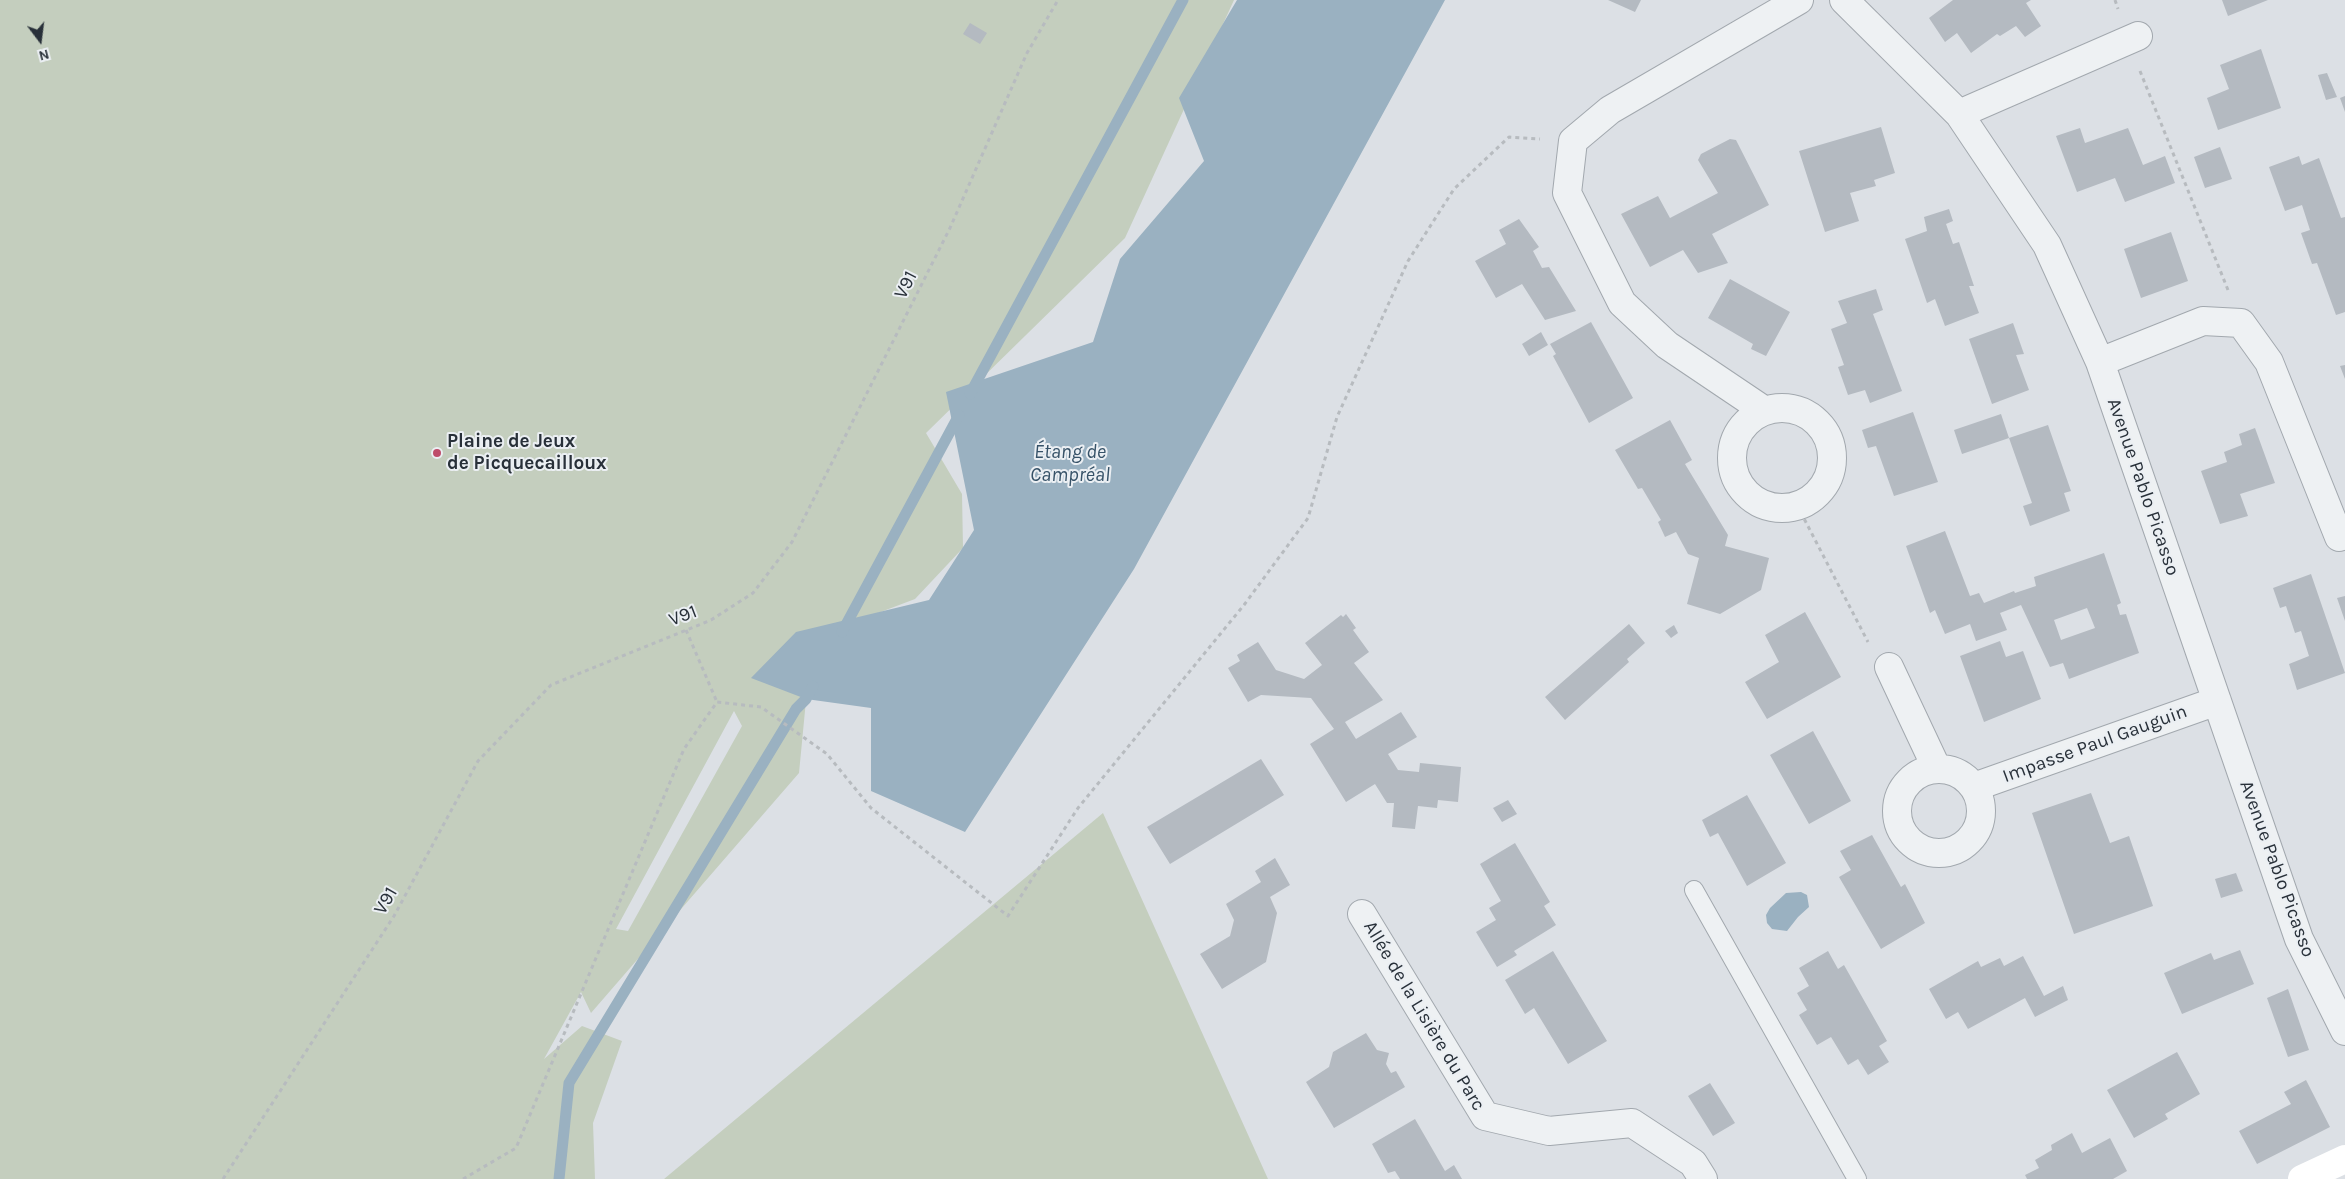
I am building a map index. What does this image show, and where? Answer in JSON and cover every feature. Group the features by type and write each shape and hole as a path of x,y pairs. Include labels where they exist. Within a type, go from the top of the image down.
{"main road":[{"path":"2314,1176 2345,1159"}],"street":[{"path":"1766,411 1667,345 1622,302 1567,193 1573,141 1610,110 1799,0"},
{"name":"Avenue Pablo Picasso","path":"1844,0 1959,114 2047,245 2100,362 2298,939 2345,1031"},
{"path":"1959,114 2133,38"},
{"path":"2100,362 2203,321 2241,323 2269,362 2339,537"},
{"path":"1782,408 1798,411 1813,419 1824,431 1830,447 1831,463 1826,480 1817,493 1797,505 1788,508 1771,507 1756,501 1744,491 1735,477 1732,461 1734,445 1740,430 1751,418 1766,411 1782,408"},
{"path":"1889,667 1937,769"},
{"name":"Impasse Paul Gauguin","path":"1974,787 2217,701"},
{"path":"1937,769 1958,773 1974,787 1980,800 1981,813 1978,826 1971,838 1960,847 1948,852 1920,849 1909,841 1901,830 1897,816 1898,802 1903,790 1912,779 1923,772 1937,769"},
{"name":"Allée de la Lisière du Parc","path":"1362,914 1485,1116 1549,1130 1632,1123 1693,1163 1703,1179"}],"lane":[{"path":"1694,890 1857,1179"}],"path":[{"name":"V91","path":"223,1179 394,916 478,761 551,685 711,620 753,593 792,542 950,228 1028,53 1058,0"},
{"path":"2133,38 2241,323"},
{"path":"717,702 761,706 827,754 871,808 1008,916 1078,808 1244,605 1308,518 1337,416 1408,261 1454,189 1509,137 1573,141"},
{"path":"1797,505 1875,657 1889,667"},
{"path":"686,630 717,702"},
{"path":"463,1179 516,1148 684,749 717,702"}],"green space":[{"name":"Plaine de Jeux de Picquecailloux","path":"0,0 1234,0 1125,238 926,433 962,494 963,548 915,599 812,638 799,773 591,1013 581,992 544,1059 582,1026 622,1041 593,1123 595,1179 0,1179","holes":["734,711 742,726 628,931 616,929"]},
{"path":"1103,813 1268,1179 664,1179"}],"water":[{"name":"Étang de Campréal","path":"1237,0 1445,0 1134,569 965,832 871,791 871,708 806,699 751,678 796,632 929,600 974,530 946,392 1093,342 1120,259 1204,161 1179,98"},
{"path":"1801,892 1807,895 1809,907 1787,931 1772,929 1767,923 1766,915 1770,908 1786,893"}],"building":[{"path":"1608,0 1641,0 1635,12"},
{"path":"1953,0 2031,0 2026,3 2041,26 2025,37 2016,26 2000,36 1997,34 1971,53 1957,33 1945,42 1929,18"},
{"path":"2222,0 2268,0 2228,16"},
{"path":"970,23 987,33 980,44 963,34"},
{"path":"2261,49 2281,108 2218,130 2207,98 2229,89 2220,65"},
{"path":"2327,73 2337,97 2326,100 2318,75"},
{"path":"2345,96 2345,112 2340,98"},
{"path":"1881,127 1895,173 1874,180 1876,186 1850,193 1859,221 1825,232 1799,151"},
{"path":"2080,128 2085,143 2128,128 2143,165 2165,156 2175,183 2125,202 2115,178 2077,192 2056,136"},
{"path":"1730,139 1736,140 1769,205 1712,234 1728,263 1698,273 1683,250 1650,267 1621,214 1658,196 1670,218 1718,193 1698,160 1701,154"},
{"path":"2220,147 2232,179 2205,188 2194,157"},
{"path":"2299,156 2302,165 2319,158 2341,218 2345,217 2345,312 2336,315 2317,263 2312,264 2301,233 2310,230 2302,205 2285,211 2269,167"},
{"path":"1949,209 1953,221 1946,224 1953,244 1959,242 1974,286 1969,286 1979,313 1945,326 1935,299 1927,303 1905,239 1927,231 1924,217"},
{"path":"1519,219 1539,247 1533,251 1542,268 1549,267 1576,311 1545,320 1522,284 1496,298 1475,261 1506,244 1499,230"},
{"path":"2171,232 2188,281 2141,298 2124,249"},
{"path":"1730,279 1790,312 1766,356 1751,349 1753,344 1708,318"},
{"path":"1876,289 1883,310 1873,314 1902,391 1870,403 1865,390 1848,395 1838,367 1844,365 1831,329 1847,323 1838,301"},
{"path":"1591,322 1633,398 1589,423 1553,356 1556,354 1550,344"},
{"path":"2013,323 2024,354 2016,355 2029,390 1992,404 1969,339"},
{"path":"1541,332 1548,345 1529,356 1522,344"},
{"path":"2345,365 2345,379 2340,366"},
{"path":"1913,412 1938,482 1894,496 1876,446 1868,448 1862,430"},
{"path":"2001,414 2009,438 1962,454 1954,430"},
{"path":"1670,420 1692,460 1685,464 1728,535 1725,546 1769,558 1761,590 1720,614 1687,604 1699,558 1688,554 1676,532 1665,537 1658,522 1661,520 1642,488 1638,489 1615,450"},
{"path":"2048,425 2071,491 2064,493 2070,511 2030,526 2023,506 2032,503 2009,438"},
{"path":"2255,428 2275,483 2240,494 2248,516 2220,524 2201,471 2227,462 2224,452 2242,445 2239,434"},
{"path":"1945,531 1970,596 1979,593 1984,603 2014,591 2015,593 2036,586 2034,577 2104,553 2121,603 2117,605 2120,615 2126,614 2139,653 2069,679 2063,663 2050,667 2021,605 2000,613 2007,630 1976,641 1970,624 1945,634 1935,610 1930,613 1906,546","holes":["2087,608 2095,628 2061,640 2054,620"]},
{"path":"2311,574 2345,673 2297,690 2289,664 2309,656 2301,631 2295,633 2286,606 2280,608 2273,588"},
{"path":"2345,596 2345,621 2337,598"},
{"path":"1805,612 1841,677 1767,719 1745,682 1779,662 1765,635"},
{"path":"1346,614 1356,628 1353,630 1369,652 1354,663 1383,700 1345,722 1356,739 1401,712 1417,737 1388,754 1398,770 1419,772 1420,763 1461,767 1458,802 1438,800 1437,808 1418,806 1415,829 1392,827 1394,803 1387,803 1375,784 1346,802 1310,744 1334,729 1311,698 1261,695 1248,702 1228,668 1240,661 1237,655 1258,642 1276,670 1304,679 1322,665 1305,643 1341,615 1343,617"},
{"path":"1629,624 1645,643 1627,659 1629,662 1565,720 1545,697"},
{"path":"1674,625 1678,633 1671,638 1665,631"},
{"path":"2000,641 2006,657 2023,651 2041,699 1984,722 1960,656"},
{"path":"1813,731 1851,801 1809,824 1770,755"},
{"path":"1261,759 1284,795 1170,864 1147,827"},
{"path":"2091,793 2110,843 2129,836 2153,906 2074,934 2032,813"},
{"path":"1747,795 1786,863 1747,886 1718,833 1710,837 1702,820"},
{"path":"1508,800 1517,814 1502,822 1493,808"},
{"path":"1872,835 1901,887 1905,884 1925,923 1881,949 1839,877 1851,870 1840,851"},
{"path":"1515,843 1550,902 1544,906 1556,925 1514,951 1517,955 1497,967 1476,932 1496,920 1489,908 1501,901 1480,864"},
{"path":"1275,858 1290,885 1270,897 1277,913 1266,962 1222,989 1200,954 1230,936 1234,920 1226,904 1261,882 1255,871"},
{"path":"2236,873 2243,891 2221,898 2215,879"},
{"path":"2240,950 2254,984 2182,1014 2164,973 2211,953 2214,960"},
{"path":"1553,951 1607,1041 1568,1064 1534,1008 1525,1014 1505,980"},
{"path":"1828,951 1838,969 1844,965 1887,1041 1879,1046 1889,1062 1868,1075 1858,1059 1848,1065 1831,1037 1817,1045 1799,1015 1807,1010 1797,993 1809,986 1799,968"},
{"path":"2023,956 2044,996 2063,986 2068,1000 2035,1017 2025,998 1968,1029 1958,1012 1946,1019 1929,989 1978,961 1981,967 2000,958 2004,966"},
{"path":"2288,989 2309,1050 2288,1057 2267,998"},
{"path":"1366,1033 1377,1050 1389,1053 1386,1064 1391,1073 1396,1071 1405,1087 1334,1128 1306,1082 1329,1067 1333,1052"},
{"path":"2177,1052 2200,1094 2165,1114 2168,1119 2134,1138 2107,1090"},
{"path":"2306,1080 2330,1127 2257,1164 2239,1131 2291,1104 2284,1092"},
{"path":"1710,1083 1735,1123 1713,1136 1688,1096"},
{"path":"1415,1119 1445,1171 1454,1165 1462,1179 1400,1179 1395,1171 1388,1173 1372,1144"},
{"path":"2072,1133 2082,1153 2110,1138 2127,1171 2113,1179 2027,1179 2025,1175 2039,1168 2035,1160 2052,1150 2051,1145"}],"waterway":[{"path":"970,394 1183,0"},
{"path":"842,632 959,415"},
{"path":"559,1179 569,1083 796,709 806,699 813,686"}],"place":[{"name":"Plaine de Jeux de Picquecailloux","path":"437,453"}]}
